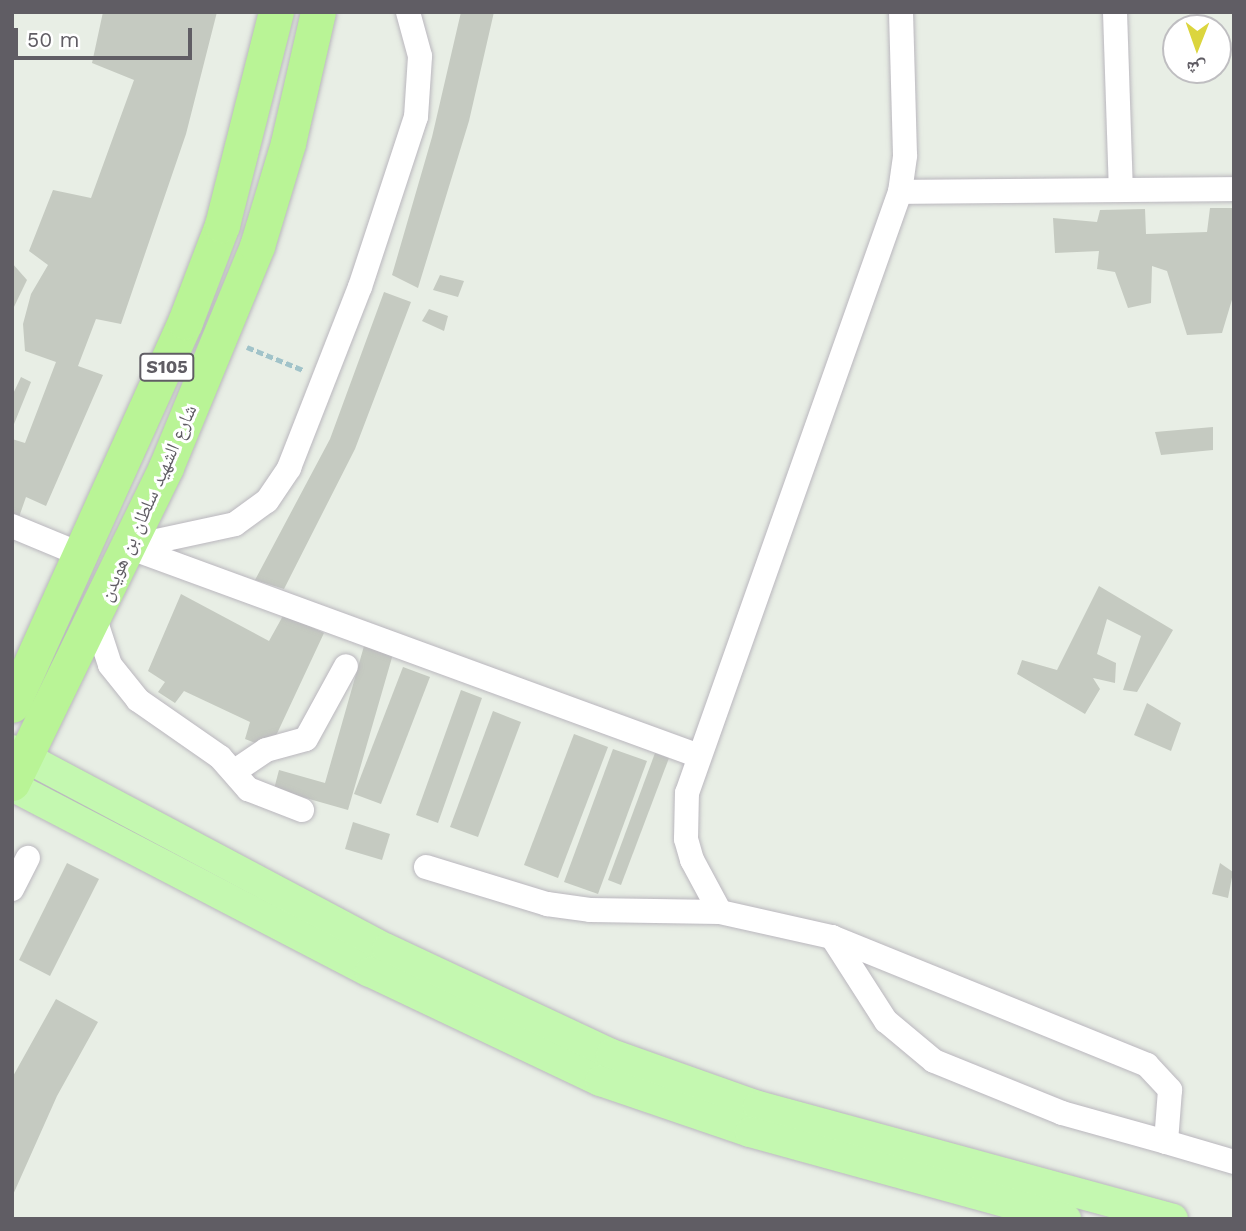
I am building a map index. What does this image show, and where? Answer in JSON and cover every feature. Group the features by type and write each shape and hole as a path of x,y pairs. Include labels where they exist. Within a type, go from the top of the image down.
{"highway":[{"name":"شارع الشهيد سلطان بن هويدن","path":"12,705 155,397 222,225 276,12"},
{"name":"شارع الشهيد سلطان بن هويدن","path":"16,769 95,619 129,547 257,246 288,143 318,12"}],"main road":[{"path":"16,769 370,972 600,1081 750,1132 1066,1219"},
{"path":"16,769 611,1054 758,1106 1172,1219"}],"street":[{"path":"129,547 216,531 260,507 289,468 360,287 416,117 421,56 408,12"},
{"path":"720,912 692,860 686,838 687,793 900,192 905,155 901,12"},
{"path":"1115,12 1121,190"},
{"path":"900,192 1234,189"},
{"path":"12,526 82,555"},
{"path":"129,547 699,755"},
{"path":"95,619 106,658 130,693 235,771 254,793 302,810"},
{"path":"235,771 266,750 306,739 346,666"},
{"path":"12,889 28,858"},
{"path":"426,867 547,904 590,910 720,912 832,937 1147,1065 1170,1090 1166,1142"},
{"path":"832,937 886,1021 934,1061 1062,1113 1234,1162"}],"path":[{"path":"220,336 324,379"}],"building":[{"path":"103,12 217,12 186,134 121,324 96,319 78,366 103,375 46,506 26,497 19,517 12,514 12,439 25,443 56,362 25,351 23,324 31,294 48,265 29,251 53,190 91,198 134,80 92,63"},
{"path":"461,12 494,12 469,121 418,288 392,275 432,137"},
{"path":"1210,208 1234,208 1234,293 1222,333 1187,335 1167,271 1152,266 1151,303 1128,308 1115,272 1097,269 1099,251 1055,253 1053,218 1097,222 1100,210 1145,209 1146,234 1207,232"},
{"path":"12,263 27,280 12,311"},
{"path":"440,275 464,281 458,297 433,290"},
{"path":"384,292 411,302 355,449 284,589 255,580 330,439"},
{"path":"429,309 448,316 444,331 422,321"},
{"path":"21,377 31,382 12,429 12,396"},
{"path":"1213,427 1213,450 1161,455 1155,432"},
{"path":"1099,586 1173,630 1137,692 1123,690 1141,636 1107,619 1097,654 1116,663 1115,683 1093,678 1100,689 1085,714 1017,674 1022,660 1057,670"},
{"path":"181,594 269,641 284,614 324,633 274,740 261,745 245,739 250,722 184,691 175,703 158,692 165,682 148,671"},
{"path":"364,646 393,654 348,810 274,789 279,770 325,783"},
{"path":"403,667 430,677 381,804 354,794"},
{"path":"461,690 482,698 438,823 416,815"},
{"path":"1147,703 1181,723 1171,751 1134,735"},
{"path":"493,711 521,722 478,837 450,827"},
{"path":"574,734 608,747 558,878 524,865"},
{"path":"613,749 647,761 598,894 564,882"},
{"path":"655,753 669,758 621,885 608,880"},
{"path":"353,822 390,834 382,860 345,849"},
{"path":"67,863 99,879 50,976 19,960"},
{"path":"1220,863 1233,872 1228,898 1212,894"},
{"path":"56,999 98,1022 57,1096 12,1197 12,1078"}]}
